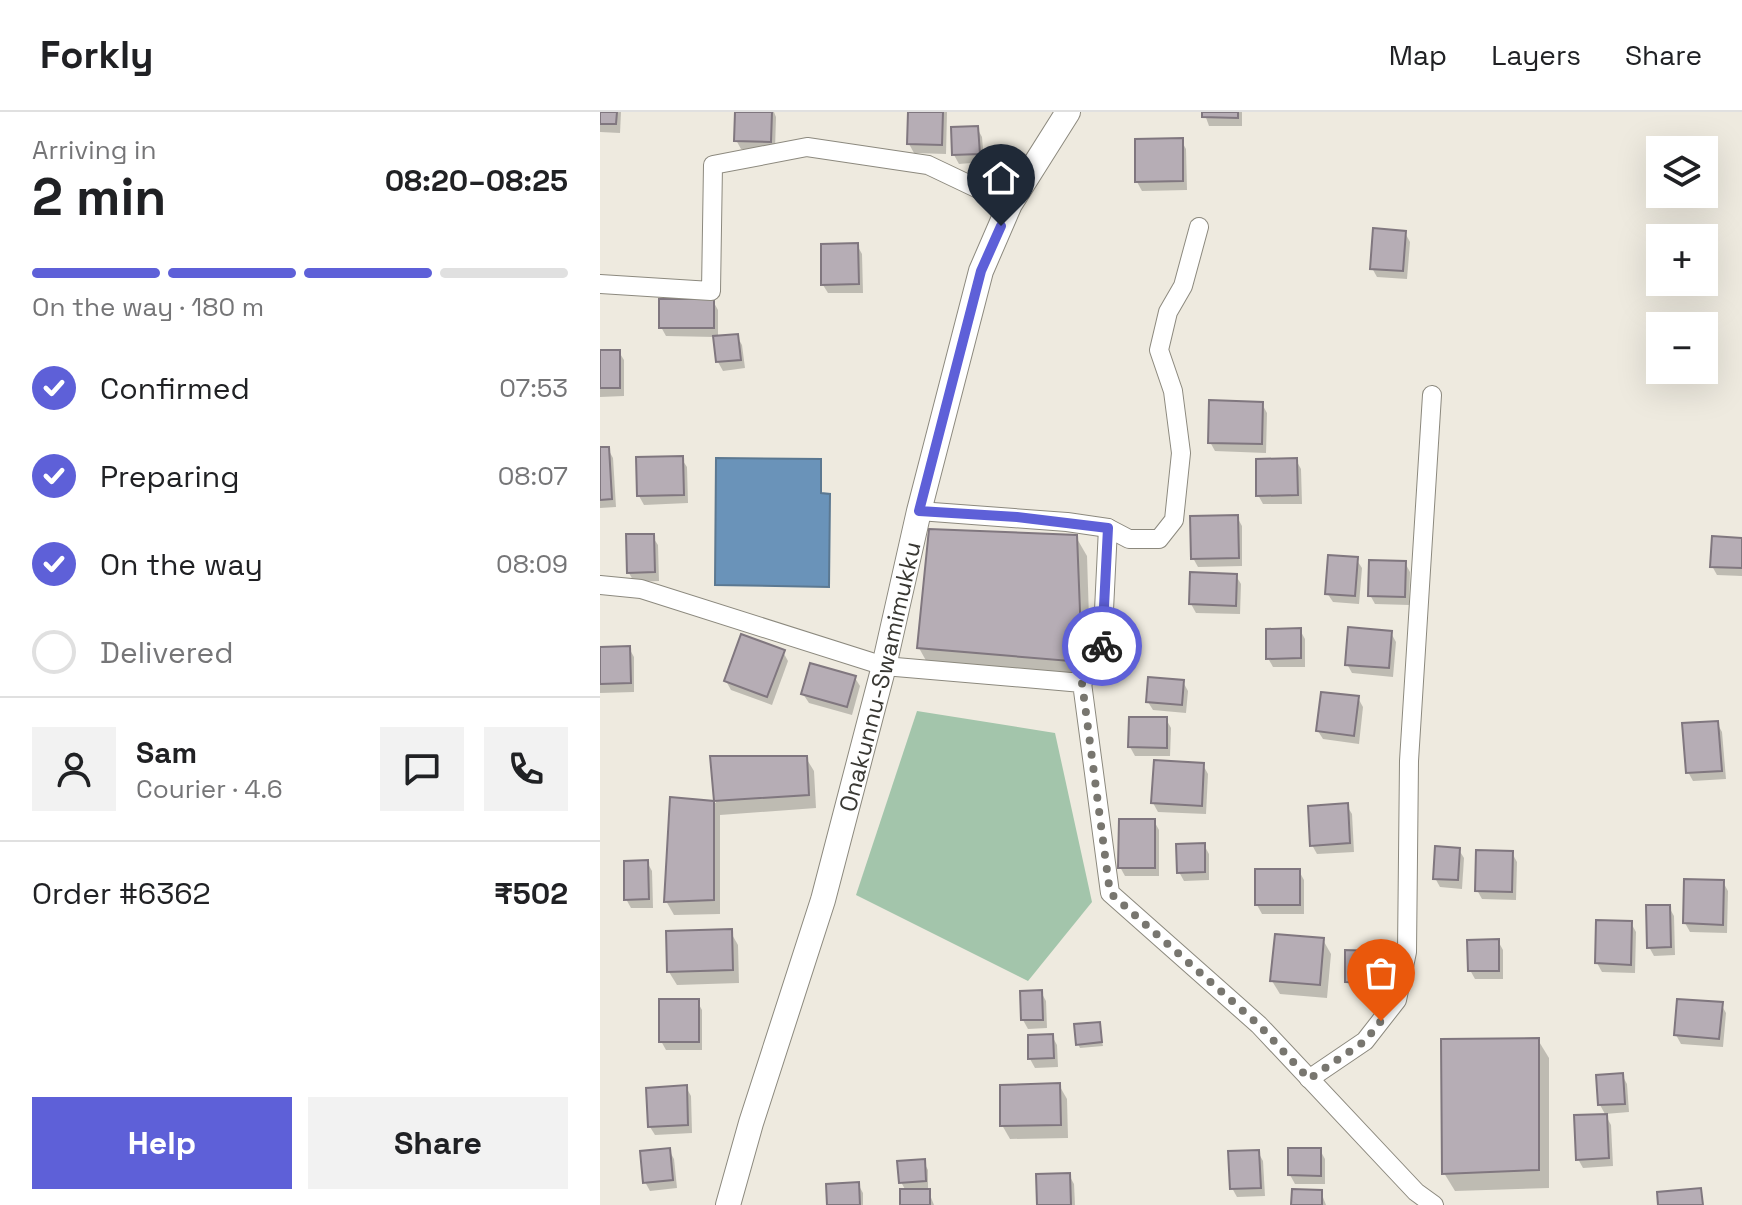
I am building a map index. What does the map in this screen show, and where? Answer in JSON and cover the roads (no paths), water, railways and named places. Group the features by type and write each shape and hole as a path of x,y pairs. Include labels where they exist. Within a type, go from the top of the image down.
{"street":[{"name":"Onakunnu-Swamimukku","path":"728,1205 751,1123 823,900 981,271 1010,204 1068,112"},
{"path":"600,284 711,291 713,165 807,147 928,165 1010,204"},
{"path":"919,511 1017,517 1108,528 1129,539 1159,539 1174,520 1181,453 1173,391 1159,350 1168,312 1183,286 1199,227"},
{"path":"1309,1079 1365,1041 1397,1000 1407,952 1409,761 1432,395"},
{"path":"1108,528 1102,651 1082,683 1110,893 1259,1025 1416,1192 1434,1205"},
{"path":"600,585 641,589 884,666 1082,683"}],"water":[{"path":"716,458 821,459 821,493 830,494 829,587 715,585"}]}
